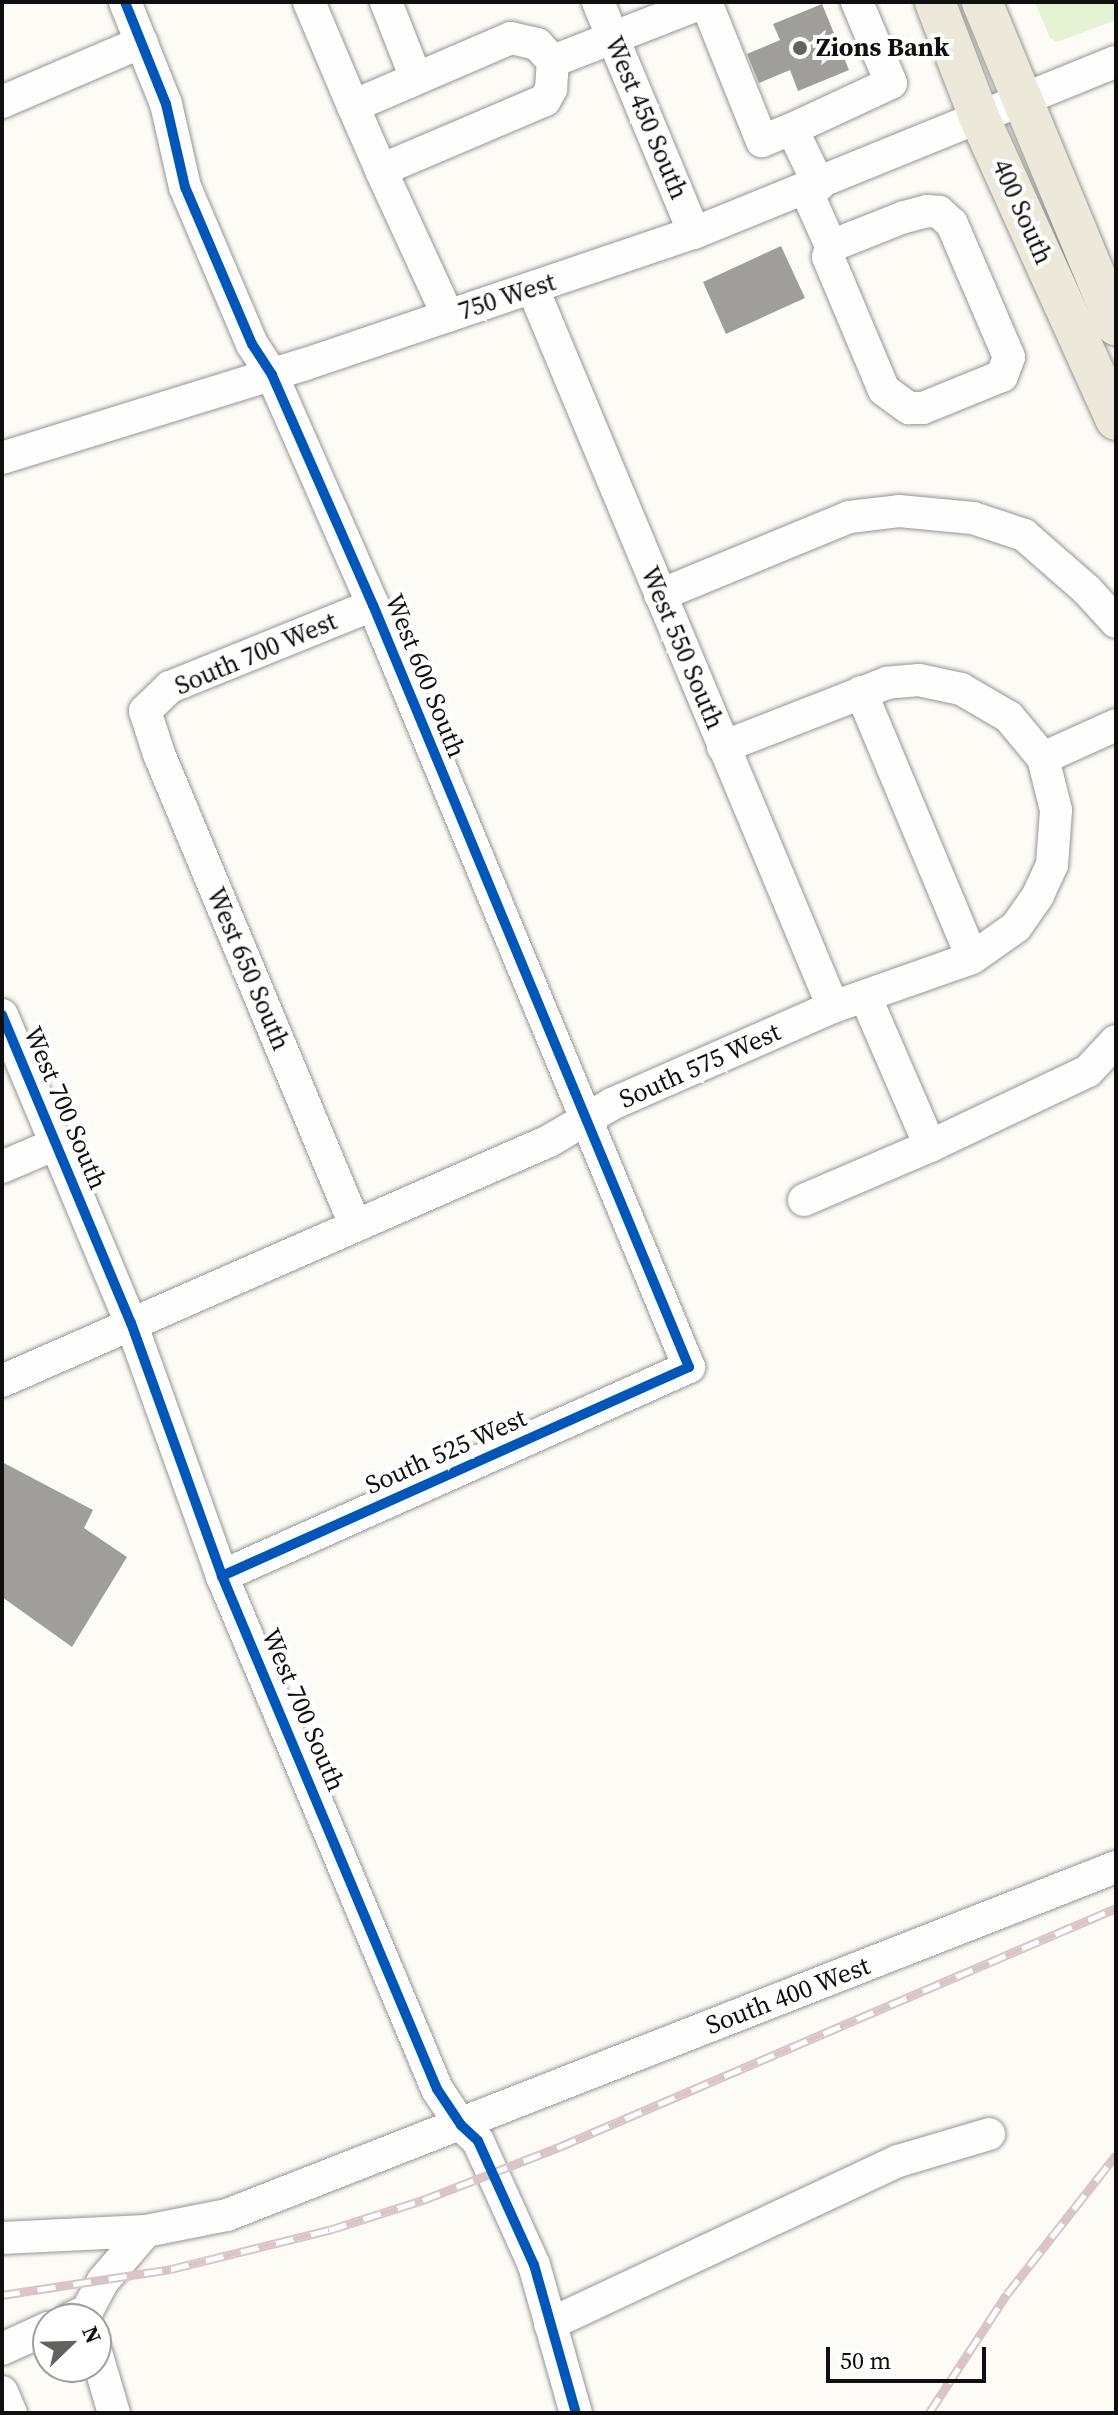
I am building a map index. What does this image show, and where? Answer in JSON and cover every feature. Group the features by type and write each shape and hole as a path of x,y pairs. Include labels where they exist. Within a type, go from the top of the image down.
{"main road":[{"name":"400 South","path":"935,2 1001,110 1116,325"},
{"name":"400 South","path":"982,2 1001,110 1116,420"}],"street":[{"name":"West 600 South","path":"125,2 166,104 185,187 252,344 272,375 373,605 689,1367"},
{"path":"309,2 448,316"},
{"path":"386,2 416,78"},
{"name":"West 450 South","path":"598,2 694,233"},
{"path":"553,61 705,2 762,141 891,83 857,2"},
{"path":"353,106 511,38 537,44 553,61 551,89 545,100 381,170"},
{"path":"2,102 142,42"},
{"name":"750 West","path":"2,458 272,375 694,233 1116,62"},
{"path":"792,129 831,246 828,257 884,390 909,408 923,408 1002,376 1009,357 952,224 939,212 927,211 904,217 831,246"},
{"name":"West 550 South","path":"533,289 833,1007"},
{"path":"660,595 849,517 899,511 973,518 1024,535 1087,590 1116,622"},
{"name":"South 700 West","path":"145,711 170,687 373,605"},
{"path":"723,747 861,692 908,679 961,689 1009,717 1043,758 1116,725"},
{"path":"861,692 972,958"},
{"name":"West 650 South","path":"145,711 159,754 355,1225"},
{"name":"South 575 West","path":"2,1381 549,1141 612,1104 833,1007 866,998 972,958 1016,927 1038,895 1052,865 1056,810 1043,758"},
{"path":"866,998 930,1146"},
{"name":"West 700 South","path":"2,1015 131,1323 222,1576 437,2089 461,2125 478,2141 534,2265 576,2413"},
{"path":"804,1200 930,1146 1088,1071 1116,1041"},
{"path":"2,1167 56,1144"},
{"name":"South 525 West","path":"222,1576 689,1367"},
{"name":"South 400 West","path":"2,2238 146,2231 227,2215 1116,1867"},
{"path":"550,2324 898,2161 989,2134"},
{"path":"89,2303 103,2281 146,2231"},
{"path":"2,2349 32,2335"},
{"path":"105,2383 114,2413"},
{"path":"2,2392 11,2413"}],"green space":[{"path":"1035,2 1116,2 1116,20 1057,42 1050,38"}],"building":[{"name":"Zions Bank","path":"822,4 849,70 798,91 790,70 759,83 747,54 780,40 773,24"},
{"path":"781,246 805,298 726,334 703,282"},
{"path":"2,1462 93,1510 84,1528 127,1557 72,1647 2,1597"}],"railway":[{"path":"2,2295 171,2269 329,2230 423,2200 559,2147 1116,1908"},
{"path":"929,2413 1007,2294 1116,2155"}],"cycle path":[{"path":"125,2 166,104 185,187 252,344 272,375 373,605 689,1367 222,1576"},
{"path":"2,1015 131,1323 222,1576 437,2089 461,2125 478,2141 534,2265 576,2413"}],"place":[{"name":"Zions Bank","path":"800,48"}]}
